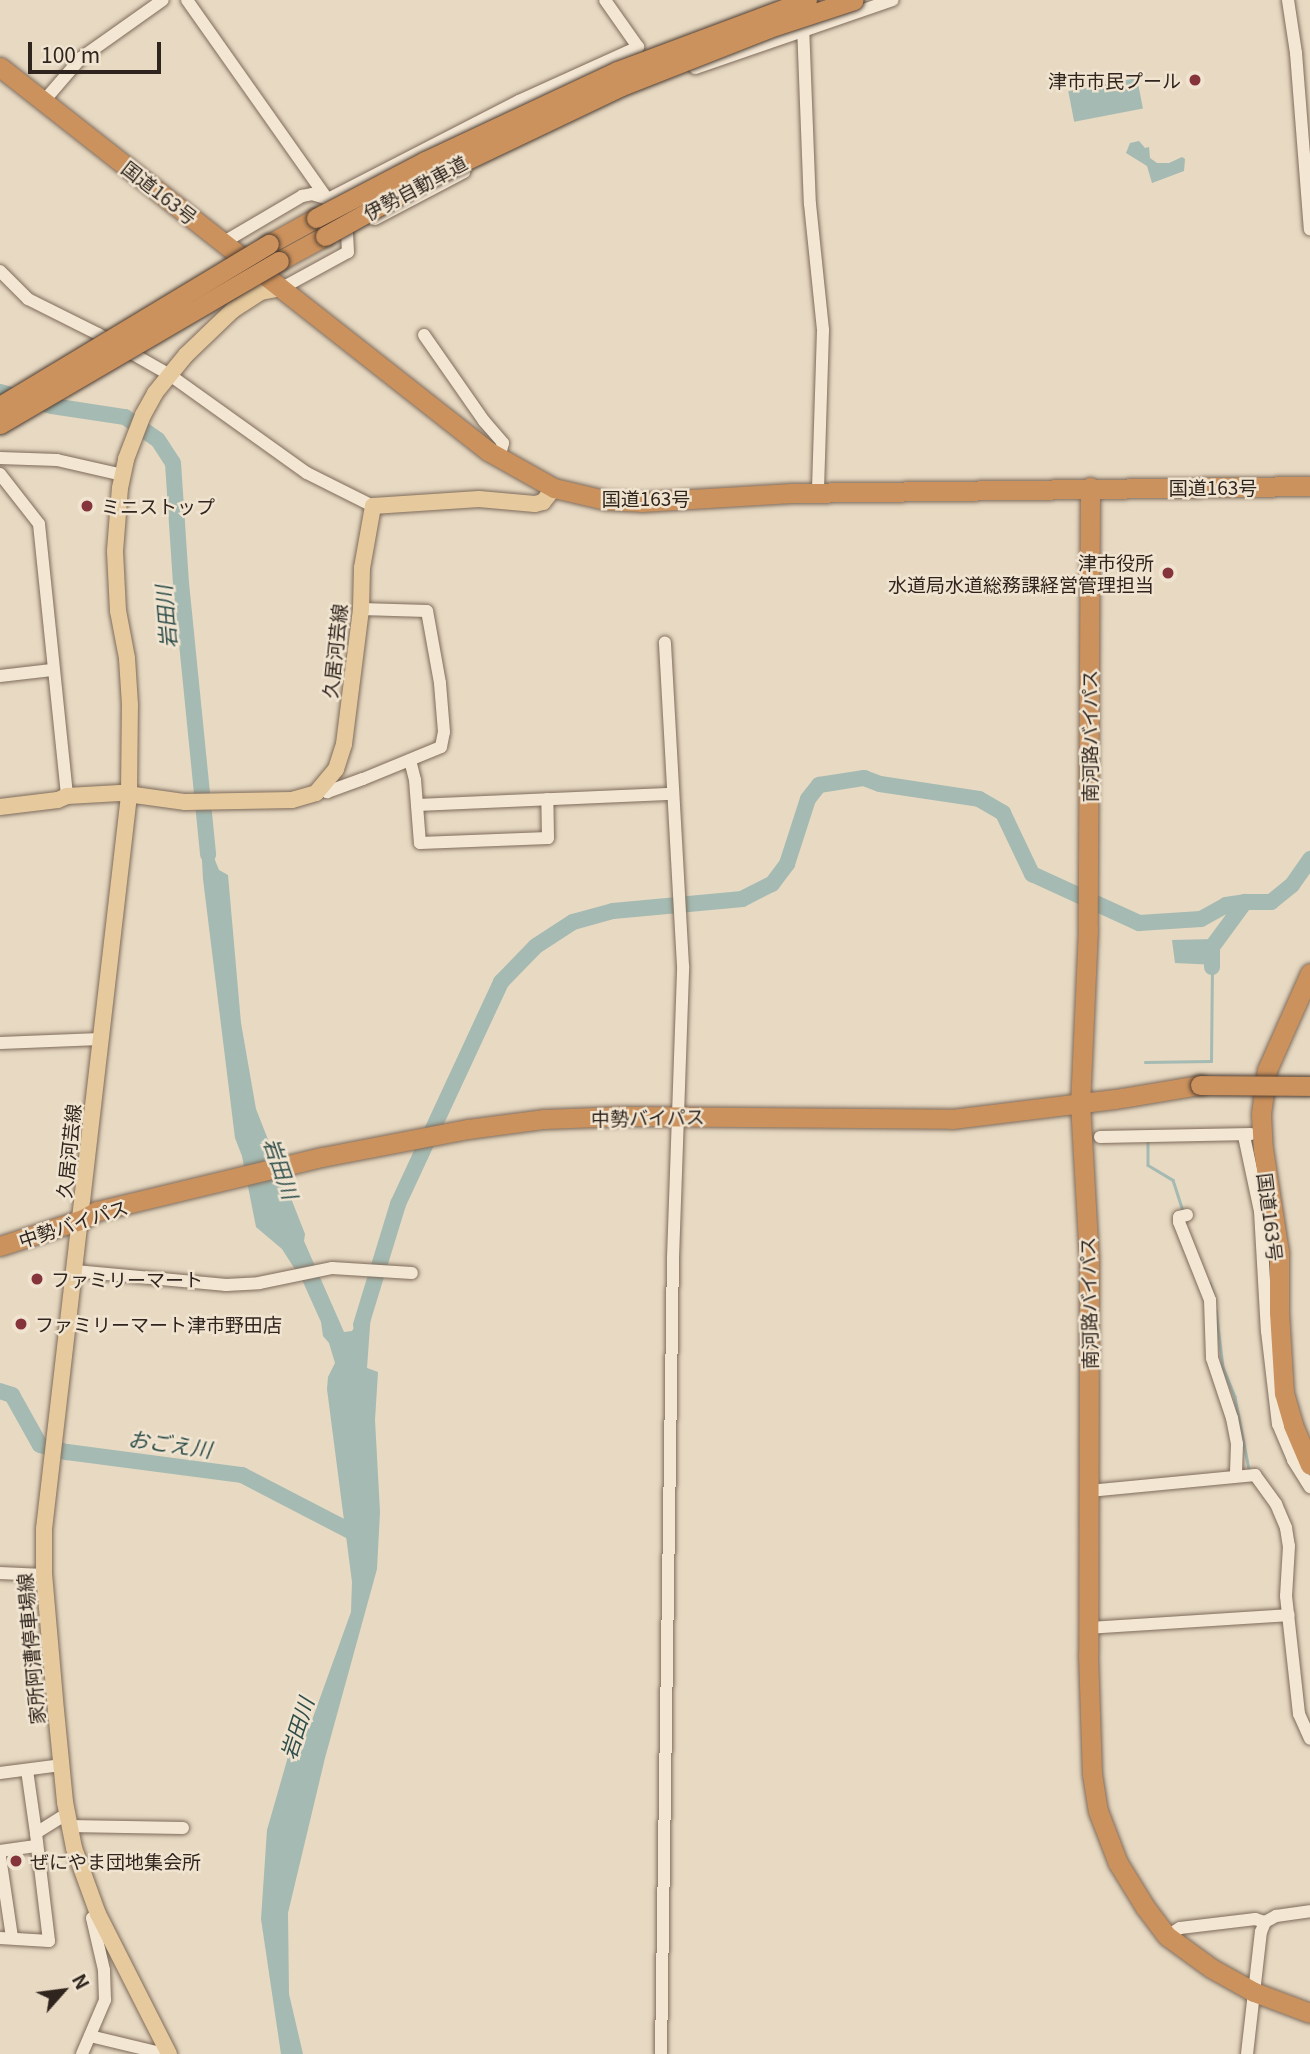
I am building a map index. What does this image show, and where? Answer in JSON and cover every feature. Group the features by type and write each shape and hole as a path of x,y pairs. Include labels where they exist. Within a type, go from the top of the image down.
{"highway":[{"name":"伊勢自動車道","path":"321,227 425,160 617,71 807,0"},
{"name":"伊勢自動車道","path":"0,406 321,227 571,109 697,55 854,0"},
{"name":"国道163号","path":"0,67 499,458 554,488 620,502 818,492 1310,486"},
{"name":"伊勢自動車道","path":"0,424 274,252"},
{"name":"南河路バイパス","path":"1090,487 1088,929 1080,1102 1088,1257 1089,1746 1098,1811 1118,1863 1145,1907 1167,1936 1195,1957 1254,1992 1310,2013"},
{"name":"国道163号","path":"1310,974 1267,1070 1253,1134 1279,1252 1279,1312 1284,1393 1293,1425 1310,1465"},
{"name":"中勢バイパス","path":"0,1246 83,1219 97,1211 322,1157 406,1139 544,1119 676,1115 952,1119 1200,1085 1310,1086"}],"main road":[{"name":"久居河芸線","path":"83,1219 100,1039 129,795 130,705 127,658 118,611 116,509 125,467 144,415 167,379 205,334 233,310 261,292 282,288"},
{"path":"373,506 479,499 534,504 542,502 554,488"},
{"name":"久居河芸線","path":"321,789 336,769 344,744 361,609 362,568 373,506"},
{"path":"0,807 58,800 67,796 129,795 185,802 292,800 321,789"},
{"name":"家所阿漕停車場線","path":"83,1219 51,1461 44,1575 62,1765 68,1820 80,1869 98,1914 167,2054"}],"street":[{"path":"43,102 81,58 163,0"},
{"path":"187,0 328,200 347,234 348,252 282,288"},
{"path":"224,242 302,196 312,194 328,200 519,101 638,47 605,0"},
{"path":"801,0 810,204 822,330 818,492"},
{"path":"347,234 583,113 738,51 893,0"},
{"path":"1287,0 1296,53 1310,229"},
{"path":"0,271 28,299 98,334 295,466 373,506"},
{"path":"424,335 484,421 503,443 499,458"},
{"path":"0,457 125,467"},
{"path":"0,474 39,524 67,796"},
{"path":"321,789 327,792 441,747 444,732 437,658 427,611 361,609"},
{"path":"661,2054 676,1115 683,966 665,643"},
{"path":"0,676 52,670"},
{"path":"410,760 420,843 548,838 547,799"},
{"path":"417,805 673,794"},
{"path":"0,1043 100,1039"},
{"path":"1100,1138 1253,1134 1267,1331 1278,1423 1293,1460 1310,1487"},
{"path":"1183,1216 1210,1300 1212,1357 1235,1432 1237,1475"},
{"path":"75,1271 226,1285 328,1269 412,1272"},
{"path":"1089,1491 1255,1475 1284,1520 1289,1546 1289,1615 1299,1714 1310,1739"},
{"path":"0,1573 44,1575"},
{"path":"1088,1628 1289,1615"},
{"path":"0,1773 62,1765"},
{"path":"27,1770 49,1941 6,1937 0,1854 36,1846"},
{"path":"36,1833 68,1820 183,1828"},
{"path":"1167,1936 1180,1928 1310,1912"},
{"path":"82,2054 105,2000 104,1970 92,1918 98,1914"},
{"path":"1247,2054 1261,1932 1270,1919"},
{"path":"90,2036 167,2054"}],"water":[{"path":"1137,78 1143,108 1074,122 1068,91"},
{"path":"1139,141 1145,148 1149,147 1150,158 1157,163 1169,163 1182,157 1185,159 1184,171 1152,183 1147,166 1126,153 1130,143"},
{"path":"200,823 219,870 228,875 241,1023 256,1109 305,1234 304,1241 344,1332 352,1331 372,1298 367,1368 378,1372 375,1420 380,1512 377,1569 325,1758 288,1913 289,1994 303,2054 281,2054 261,1919 267,1830 300,1715 311,1723 351,1612 352,1582 327,1389 328,1377 335,1363 303,1282 282,1249 256,1227 242,1156 235,1138 203,879"},
{"path":"1221,927 1227,931 1217,952 1217,965 1175,963 1172,940 1215,939"}],"waterway":[{"name":"岩田川","path":"0,392 52,406 125,417 158,440 173,463 181,583 208,855"},
{"path":"361,1325 398,1204 501,982 536,946 573,922 613,911 742,899 772,884 787,864 808,799 819,785 864,778 880,784 979,799 1003,813 1032,874 1139,923 1201,919 1226,905 1245,902"},
{"path":"1212,967 1212,947 1245,902 1271,902 1292,885 1310,859"},
{"path":"1145,1062 1211,1061 1212,967"},
{"path":"1148,1143 1148,1165 1173,1180 1183,1211"},
{"path":"1210,1283 1214,1296"},
{"path":"1216,1310 1223,1367 1235,1397 1249,1469"},
{"name":"おごえ川","path":"0,1391 12,1395 40,1445 67,1452 242,1475 350,1531"}],"place":[{"name":"津市市民プール","path":"1195,80"},
{"name":"ミニストップ","path":"87,506"},
{"name":"津市役所 水道局水道総務課経営管理担当","path":"1168,573"},
{"name":"ファミリーマート","path":"37,1279"},
{"name":"ファミリーマート津市野田店","path":"21,1324"},
{"name":"ぜにやま団地集会所","path":"16,1861"}]}
